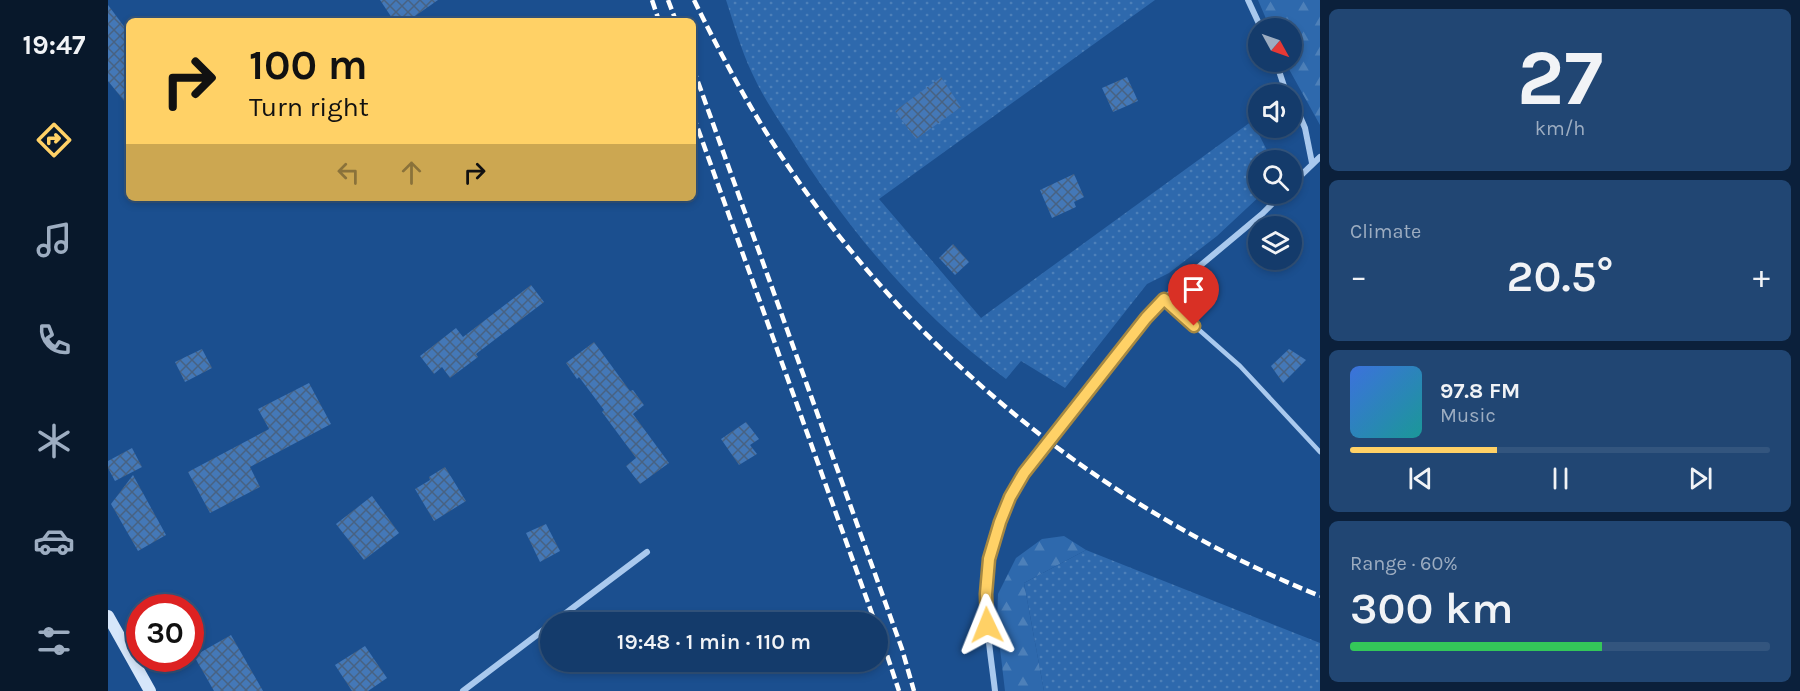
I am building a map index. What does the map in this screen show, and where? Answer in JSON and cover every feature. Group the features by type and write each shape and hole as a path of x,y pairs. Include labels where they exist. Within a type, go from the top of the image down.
{"street":[{"path":"1248,0 1256,18"},
{"path":"1302,122 1312,163"},
{"path":"1302,174 1320,157"},
{"path":"995,691 987,625 986,594 989,559 1010,497 1024,473 1146,318 1164,299 1272,204"},
{"path":"568,612 647,552"},
{"path":"108,616 150,691"},
{"path":"463,691 540,633"}],"lane":[{"path":"1164,299 1240,366 1320,452"}],"green space":[{"path":"726,0 1155,0 879,199 981,318 1248,124 1248,138 1261,138 1267,150 1248,150 1248,204 1251,204 1217,236 1169,273 1147,284 1065,388 1021,361 1006,379 943,327 886,268 860,236 811,170 774,113 744,55"},
{"path":"1258,0 1320,0 1320,125 1302,93 1302,84 1297,84 1291,72 1302,72 1302,18 1266,18"},
{"path":"1064,536 1086,550 1024,583 1044,691 1005,691 997,623 998,594 1016,558 1042,539"},
{"path":"1086,550 1320,643 1320,691 1044,691 1024,583"}],"building":[{"path":"380,0 438,0 412,18 392,18"},
{"path":"108,5 126,29 126,103 108,81"},
{"path":"941,77 961,107 916,139 895,111"},
{"path":"1127,77 1138,101 1113,112 1102,88"},
{"path":"1074,174 1084,197 1074,202 1076,207 1052,218 1040,190"},
{"path":"953,244 969,262 955,275 939,258"},
{"path":"531,285 544,302 476,354 478,357 450,378 442,367 434,374 420,356 456,328 463,337"},
{"path":"594,342 630,391 633,390 644,405 633,414 669,463 640,484 626,466 636,458 602,412 604,410 566,363"},
{"path":"202,349 212,368 185,382 175,362"},
{"path":"1289,349 1306,360 1283,383 1271,366"},
{"path":"309,383 331,424 250,467 260,487 210,513 188,472 269,429 258,409"},
{"path":"746,422 759,439 750,445 757,454 739,465 721,439"},
{"path":"132,448 142,467 115,481 108,468 108,461"},
{"path":"445,467 466,501 434,521 415,489"},
{"path":"133,475 166,535 138,551 111,504"},
{"path":"372,496 399,533 364,560 336,524"},
{"path":"546,524 560,551 540,562 526,533"},
{"path":"231,635 263,691 214,691 203,672 204,650"},
{"path":"365,646 387,678 368,691 352,691 335,665"}],"railway":[{"path":"652,0 658,18"},
{"path":"668,0 675,18"},
{"path":"694,0 738,84 788,166 839,236 895,302 956,363 1022,420 1092,473 1165,519 1241,561 1320,596"},
{"path":"696,76 902,649 914,691"},
{"path":"696,123 871,612"},
{"path":"888,658 899,691"}],"route":[{"path":"987,625 986,594 989,559 1010,497 1024,473 1146,318 1164,299 1194,326"}]}
